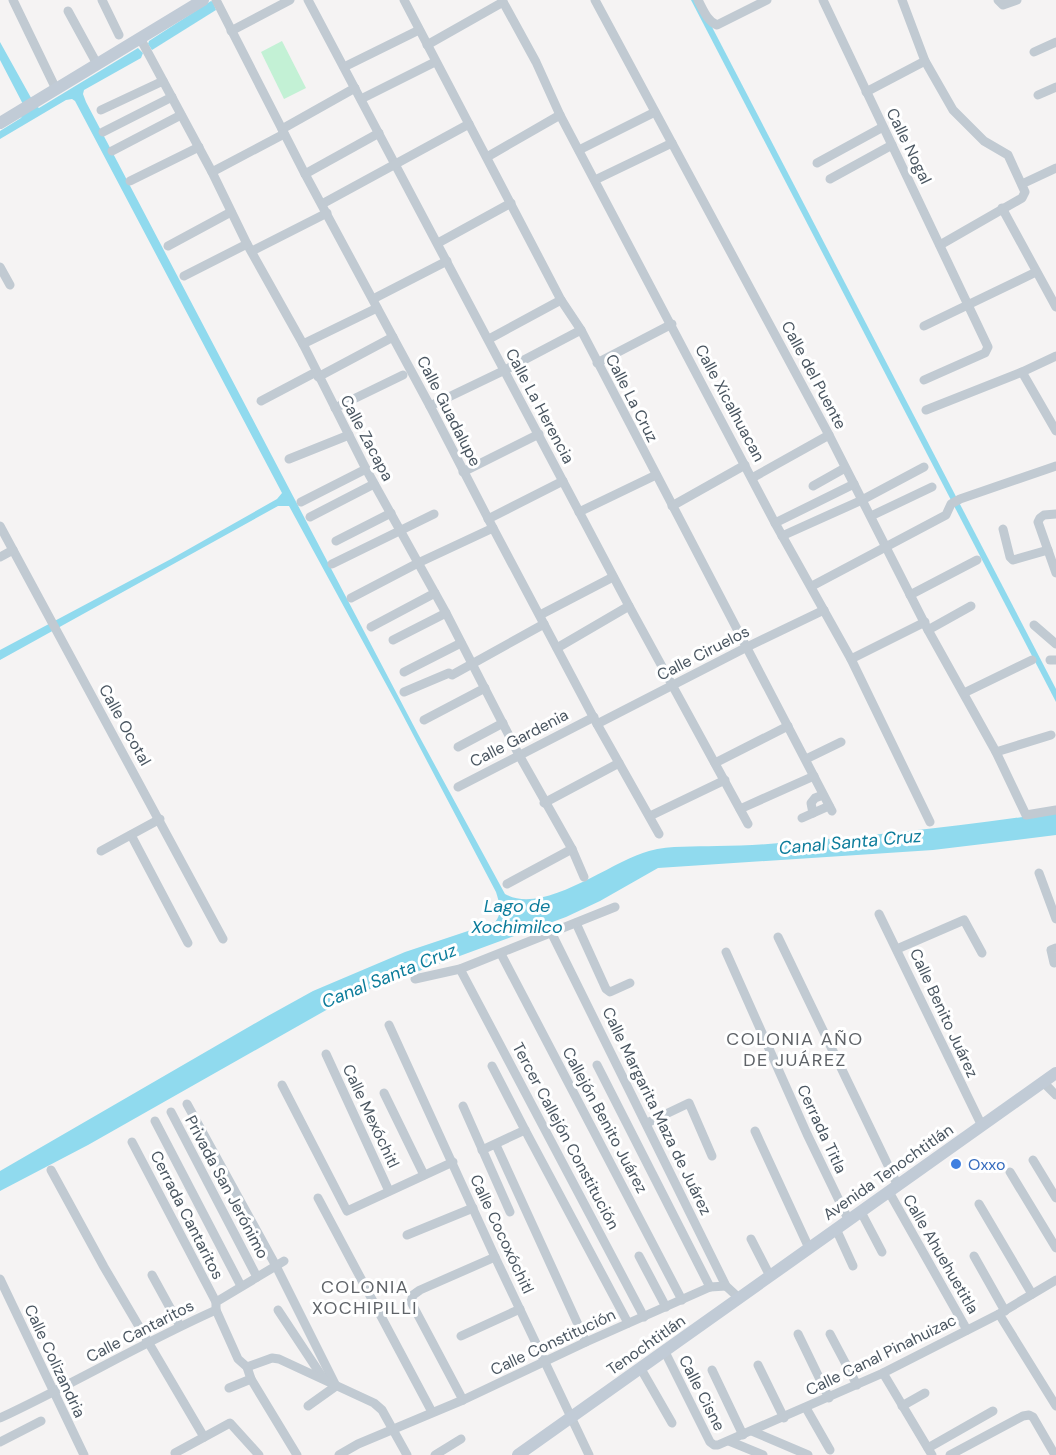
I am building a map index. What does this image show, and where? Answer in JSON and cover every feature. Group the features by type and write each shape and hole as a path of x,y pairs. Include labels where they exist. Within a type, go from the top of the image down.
{"main road":[{"path":"0,123 97,64 141,41 203,0"},
{"name":"Avenida Tenochtitlán","path":"739,1298 1056,1073"},
{"name":"Tenochtitlán","path":"518,1455 739,1298"}],"street":[{"path":"13,0 56,89"},
{"path":"102,0 119,35"},
{"name":"Calle Guadalupe","path":"216,0 305,174 463,472 595,720 659,834"},
{"path":"231,31 290,0"},
{"name":"Calle La Herencia","path":"309,0 613,577 748,824"},
{"name":"Calle La Cruz","path":"404,0 561,300 581,330 806,759 830,808 813,813"},
{"name":"Calle del Puente","path":"595,0 829,435 926,626 996,752 1026,816 1056,810"},
{"path":"698,0 712,23 717,25 767,0"},
{"name":"Calle Nogal","path":"823,0 988,346 985,353 924,380"},
{"path":"902,0 926,61 953,110 971,131 1008,155 1025,192 1022,198 940,245"},
{"path":"998,0 1003,5 1017,0"},
{"path":"427,45 502,1"},
{"name":"Calle Xicalhuacan","path":"502,1 536,62 560,115 775,523 812,586 930,822"},
{"path":"68,10 97,64"},
{"path":"344,67 419,30"},
{"name":"Calle Zacapa","path":"141,41 199,147 249,247 303,344 366,470 446,613 544,803 572,849 584,877"},
{"path":"1034,52 1056,42"},
{"path":"866,92 926,61"},
{"path":"361,99 435,62"},
{"path":"100,110 163,81"},
{"path":"1038,95 1056,87"},
{"path":"212,172 355,88"},
{"path":"104,132 172,97"},
{"path":"579,150 655,112"},
{"path":"111,151 181,115"},
{"path":"487,157 560,115"},
{"path":"184,276 325,209 396,164 469,124"},
{"path":"817,163 883,127"},
{"path":"305,174 379,133"},
{"path":"595,180 672,143"},
{"path":"830,179 892,145"},
{"path":"130,181 199,147"},
{"path":"1022,184 1056,168"},
{"path":"438,243 511,203"},
{"path":"1002,208 1056,307"},
{"path":"168,246 231,212"},
{"path":"303,344 447,261"},
{"path":"0,267 10,285"},
{"path":"924,326 1035,272"},
{"path":"489,339 561,300"},
{"path":"597,363 672,324"},
{"path":"430,406 581,330"},
{"path":"261,401 393,337"},
{"path":"926,410 1056,356"},
{"path":"1022,372 1056,431"},
{"path":"335,408 403,375"},
{"path":"463,472 539,434"},
{"path":"289,459 349,435"},
{"path":"752,478 829,435"},
{"path":"672,506 746,465"},
{"path":"812,586 946,515 951,504 960,499 1056,466"},
{"path":"782,536 862,500 924,467"},
{"path":"813,486 845,468"},
{"path":"302,502 366,470"},
{"path":"579,512 656,475"},
{"path":"351,598 491,523 562,481"},
{"path":"310,517 374,484"},
{"path":"775,523 854,484"},
{"path":"871,516 932,487"},
{"path":"336,540 391,513"},
{"path":"1056,513 1044,515 1038,522 1056,573"},
{"path":"333,564 434,514"},
{"name":"Calle Ocotal","path":"0,526 223,939"},
{"path":"1003,529 1010,557 1013,560 1048,550"},
{"path":"0,557 13,550"},
{"path":"910,595 977,560"},
{"path":"540,615 613,577"},
{"path":"371,627 435,593"},
{"path":"557,648 629,606"},
{"path":"850,659 971,606"},
{"name":"Calle Ciruelos","path":"595,720 673,685 824,610"},
{"path":"393,640 446,613"},
{"path":"404,692 449,673 452,675 544,624"},
{"path":"1034,625 1056,644"},
{"path":"404,672 461,643"},
{"path":"964,693 1032,660"},
{"path":"424,720 485,688"},
{"name":"Calle Gardenia","path":"458,786 519,754 595,720"},
{"path":"458,747 502,723"},
{"path":"715,763 788,726"},
{"path":"996,752 1051,735"},
{"path":"806,759 841,742"},
{"path":"544,803 619,763"},
{"path":"740,808 814,776"},
{"path":"650,816 725,780"},
{"path":"802,818 813,813 811,804 815,798 824,795"},
{"path":"101,851 160,819"},
{"path":"131,835 188,942"},
{"path":"507,884 572,849"},
{"path":"1039,873 1056,919"},
{"path":"416,979 460,969 615,907"},
{"name":"Calle Benito Juárez","path":"879,914 982,1126"},
{"path":"897,949 964,920 982,953"},
{"path":"576,923 606,989 610,992 630,983"},
{"name":"Calle Margarita Maza de Juárez","path":"552,934 726,1286 739,1298"},
{"name":"Calle Ahuehuetitla","path":"778,937 894,1189 967,1330"},
{"path":"1054,963 1051,950 1056,948"},
{"name":"Cerrada Titla","path":"726,952 807,1134 849,1221"},
{"name":"Callejón Benito Juárez","path":"501,954 682,1300"},
{"name":"Tercer Callejón Constitución","path":"460,969 644,1317"},
{"name":"Calle Cocoxóchitl","path":"389,1025 589,1455"},
{"name":"Calle Mexóchitl","path":"326,1054 389,1191"},
{"path":"597,1065 710,1287"},
{"path":"492,1066 628,1323"},
{"path":"1043,1082 1056,1095"},
{"path":"282,1085 347,1211 453,1162"},
{"path":"384,1093 424,1175"},
{"path":"647,1123 689,1103 712,1156"},
{"path":"187,1104 280,1264 336,1386"},
{"path":"463,1106 510,1212"},
{"name":"Privada San Jerónimo","path":"171,1112 257,1276"},
{"path":"154,1121 241,1286"},
{"path":"482,1150 525,1130"},
{"path":"755,1131 809,1248"},
{"name":"Cerrada Cantaritos","path":"132,1142 216,1306 238,1359 247,1367 251,1379 297,1455"},
{"path":"496,1145 586,1342"},
{"path":"1033,1160 1056,1198"},
{"path":"51,1170 104,1267 204,1437"},
{"path":"1010,1172 1056,1248"},
{"path":"318,1198 432,1412"},
{"path":"979,1204 1032,1294"},
{"path":"407,1235 473,1208"},
{"path":"861,1212 882,1252"},
{"path":"836,1230 853,1266"},
{"path":"751,1239 771,1276"},
{"path":"639,1256 666,1307"},
{"name":"Calle Ahuehuetitla","path":"974,1256 1002,1312 1056,1406"},
{"path":"463,1400 411,1302 412,1295 495,1257"},
{"name":"Calle Cantaritos","path":"0,1418 54,1393 180,1326 216,1306 241,1286 280,1264"},
{"path":"152,1275 180,1326"},
{"name":"Calle Colizandria","path":"0,1279 80,1454"},
{"name":"Calle Canal Pinahuizac","path":"714,1445 784,1418 883,1373 1002,1312 1056,1280"},
{"name":"Calle Constitución","path":"339,1455 358,1444 463,1400 710,1287 726,1286"},
{"path":"461,1336 520,1309"},
{"path":"278,1310 323,1380"},
{"path":"798,1334 829,1398"},
{"path":"830,1334 857,1385"},
{"name":"Calle Cisne","path":"665,1352 710,1442 714,1445"},
{"path":"247,1367 272,1358 379,1406 407,1455"},
{"path":"758,1365 784,1418"},
{"path":"641,1369 672,1423"},
{"path":"712,1370 743,1435"},
{"path":"883,1373 930,1452 993,1411"},
{"path":"230,1388 251,1379"},
{"path":"308,1406 336,1386"},
{"path":"902,1406 925,1393"},
{"path":"806,1408 830,1449"},
{"path":"950,1455 1023,1416 1029,1415 1034,1417 1055,1455"},
{"path":"0,1442 40,1421"},
{"path":"175,1453 230,1423 259,1455"},
{"path":"752,1431 808,1455"},
{"path":"435,1455 462,1439"},
{"path":"729,1441 764,1455"}],"green space":[{"path":"282,41 306,88 284,99 261,52"}],"water":[{"path":"691,0 698,0 1056,689 1056,702"},
{"path":"211,1 216,10 152,50 148,44 149,41"},
{"name":"Lago de Xochimilco","path":"0,42 35,105 39,108 138,48 143,53 141,58 84,90 86,102 418,734 505,894 521,899 539,898 558,893 634,857 666,848 756,845 849,837 1056,812 1056,835 933,850 658,868 600,901 566,917 351,996 88,1145 0,1191 0,1171 266,1017 313,991 405,952 495,922 500,907 496,892 289,506 278,506 0,660 0,650 171,559 277,499 282,493 75,101 66,100 0,139 0,131 21,118 26,110 0,60"}],"place":[{"name":"Oxxo","path":"956,1164"}],"district":[{"name":"COLONIA AÑO DE JUÁREZ","path":"795,1049"},
{"name":"COLONIA XOCHIPILLI","path":"365,1297"}],"water label":[{"name":"Canal Santa Cruz","path":"850,842"},
{"name":"Canal Santa Cruz","path":"389,976"}]}
